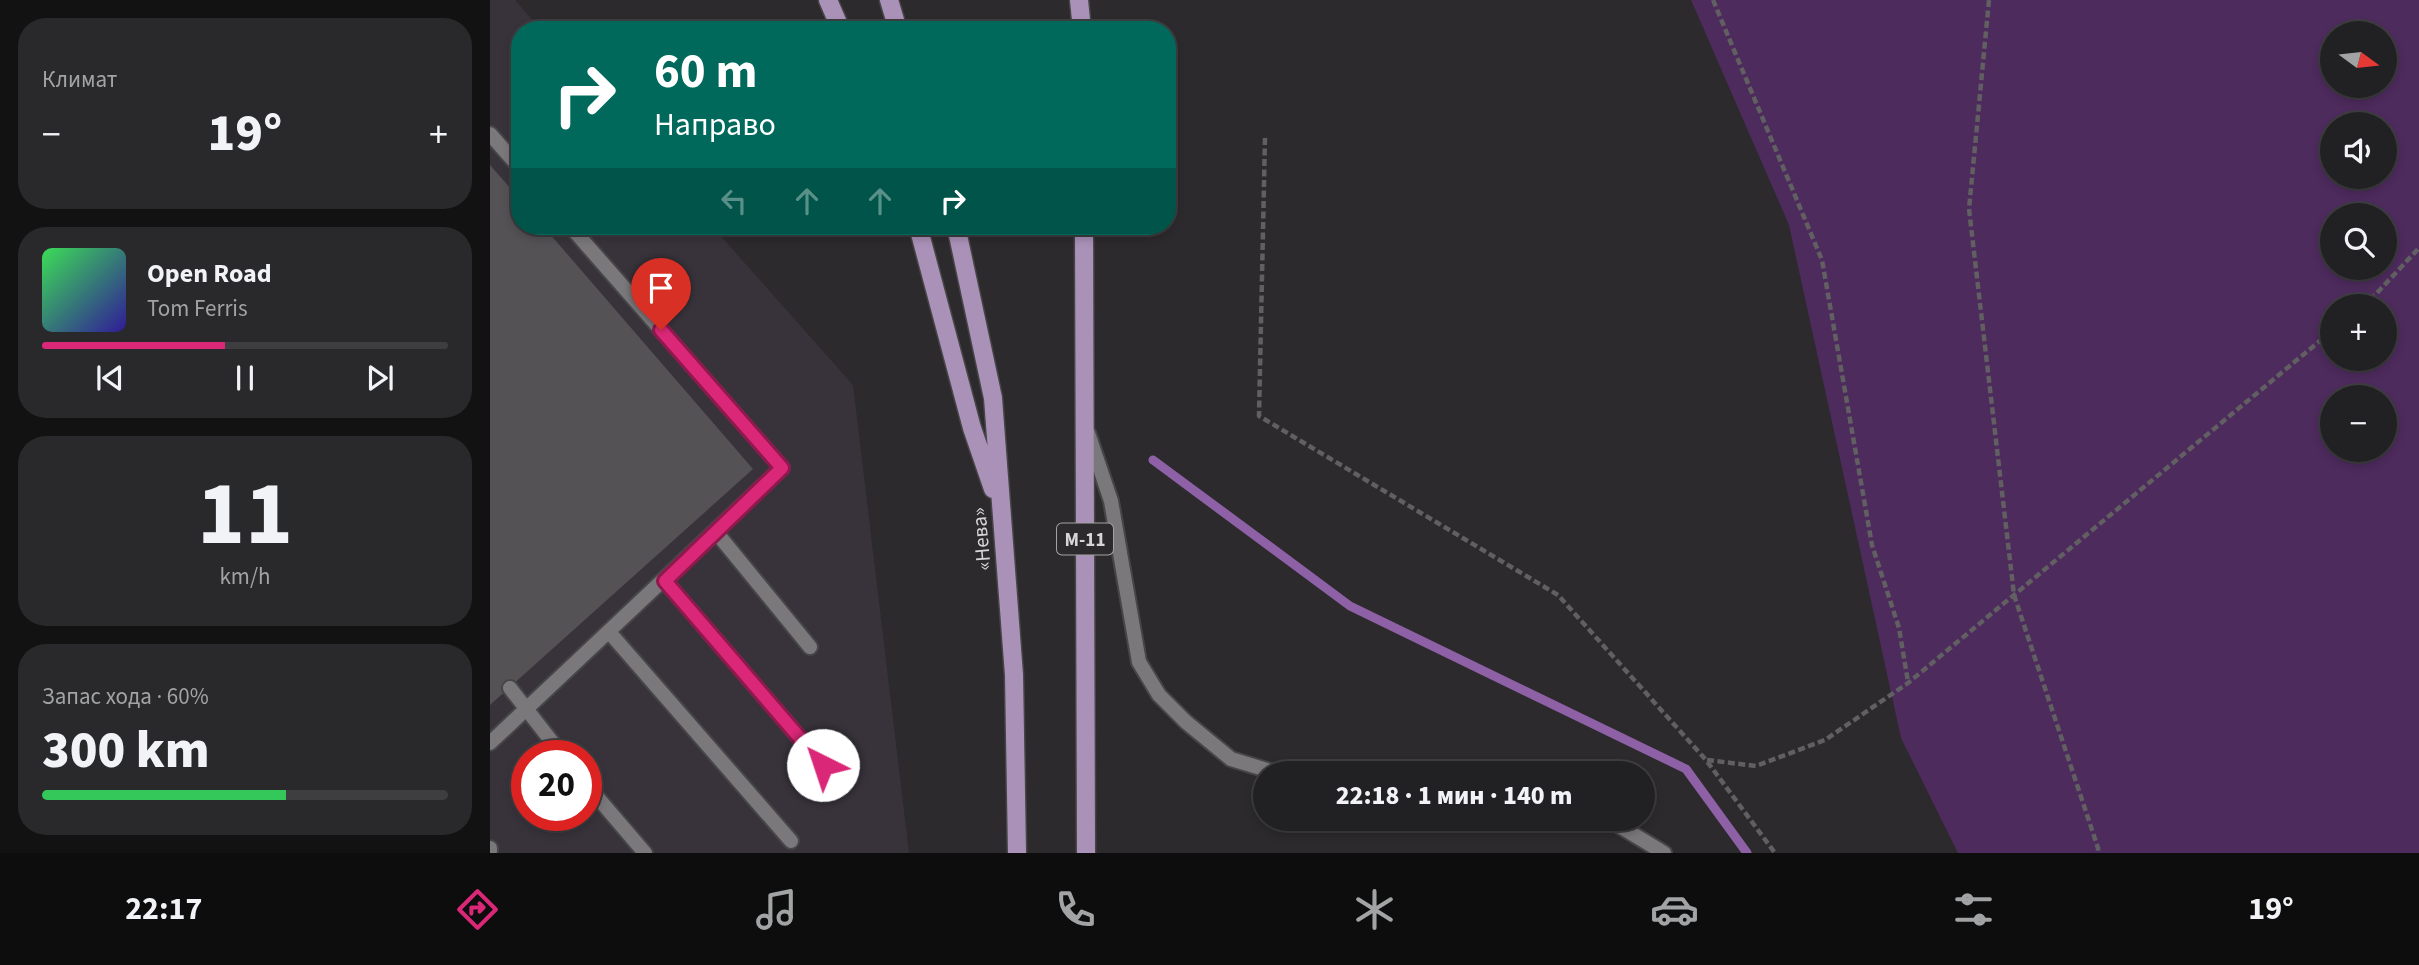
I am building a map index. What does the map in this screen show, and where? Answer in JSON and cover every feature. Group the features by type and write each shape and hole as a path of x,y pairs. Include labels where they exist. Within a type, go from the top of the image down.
{"main road":[{"path":"828,0 837,21"},
{"path":"889,0 895,21"},
{"path":"1079,0 1082,21"},
{"path":"1085,21 1087,0"},
{"path":"920,235 972,428 1001,512"},
{"name":"«Нева»","path":"958,235 993,398 1014,675 1017,853"},
{"name":"М-11","path":"1084,235 1086,853"}],"street":[{"path":"490,134 511,158"},
{"path":"490,744 782,468 578,235"},
{"path":"1084,421 1111,501 1139,662 1159,695 1186,722 1231,759 1253,766"},
{"path":"716,532 810,647"},
{"path":"665,581 823,765"},
{"path":"610,633 791,841"},
{"path":"510,688 551,740"},
{"path":"602,803 645,853"},
{"path":"1628,831 1664,853"}],"path":[{"path":"1713,0 1822,260 1872,545 1899,628 1908,683"},
{"path":"1989,0 1969,209 2014,595 2098,853"},
{"path":"1265,138 1259,416 1558,594 1706,760 1775,853"},
{"path":"2375,294 2419,247"},
{"path":"1706,760 1756,766 1825,740 1908,683 2320,341"}],"shaded area":[{"path":"490,0 515,0 533,21 511,21 511,235 720,235 853,385 909,853 490,853"},
{"path":"1691,0 2419,0 2419,853 1958,853 1901,738 1789,225"}],"building":[{"path":"490,165 511,189 511,235 551,235 753,469 490,705"}],"waterway":[{"path":"1153,460 1350,606 1686,769 1747,853"}],"route":[{"path":"661,330 782,468 665,581 823,765"}]}
